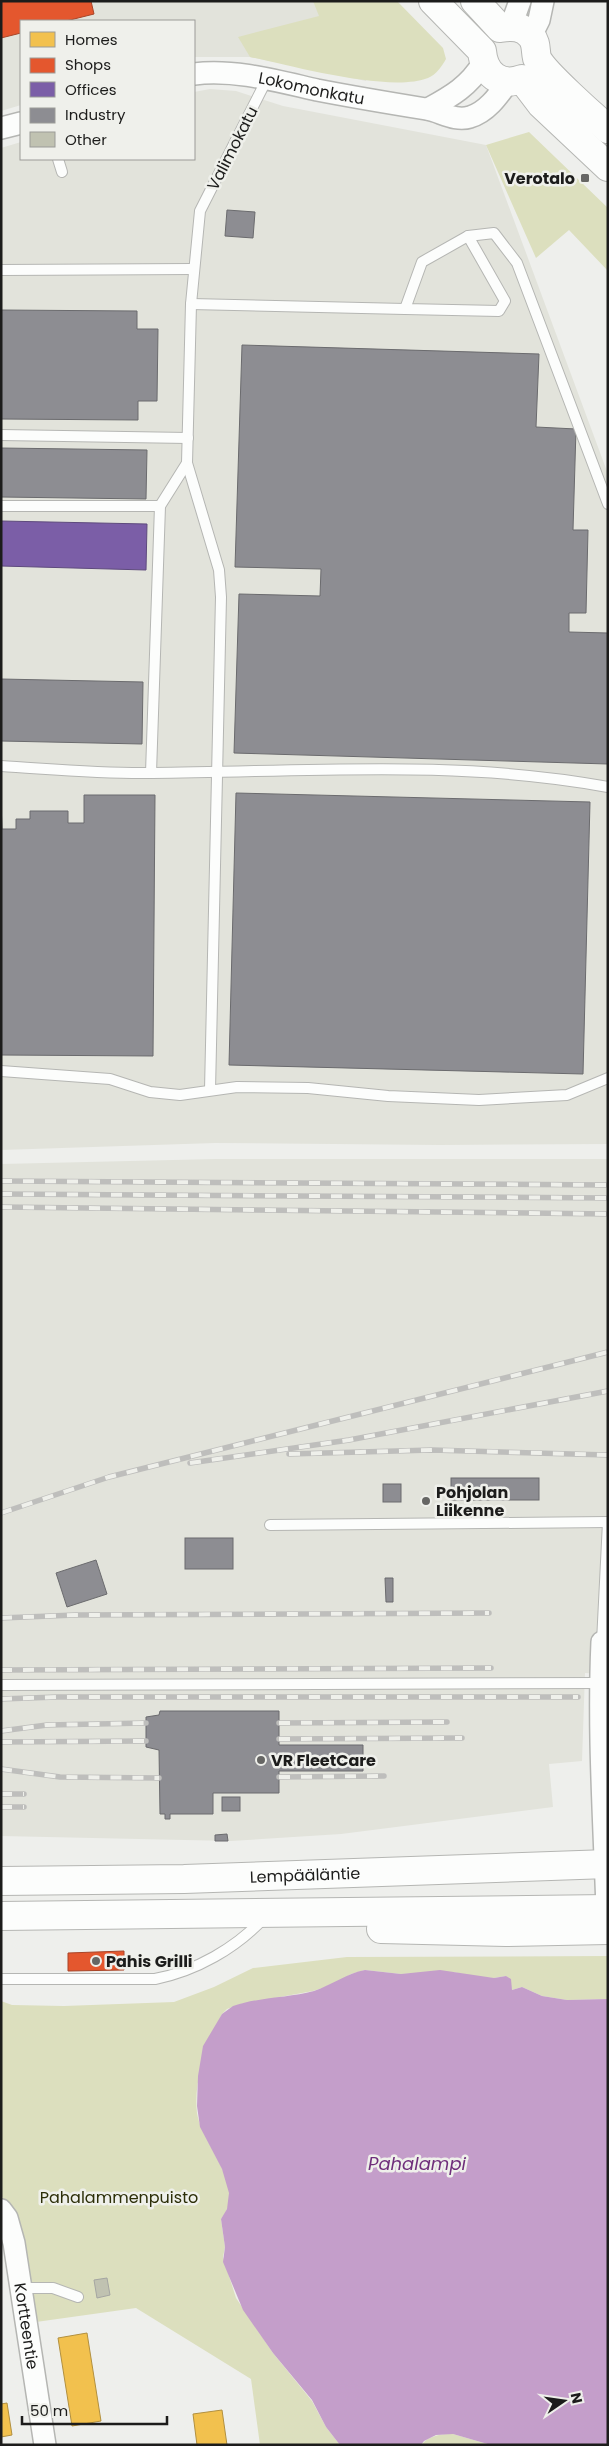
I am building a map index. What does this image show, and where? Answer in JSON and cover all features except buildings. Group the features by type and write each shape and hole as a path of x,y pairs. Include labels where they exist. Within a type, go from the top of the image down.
{"main road":[{"path":"433,1 482,57 489,72 498,79 519,44"},
{"path":"475,1 608,129"},
{"path":"519,44 541,104 608,167"},
{"name":"Lempääläntie","path":"1,1881 194,1878 606,1864"},
{"path":"1,1916 280,1913 342,1928 425,1932 607,1916"}],"street":[{"path":"428,109 469,84 482,57 484,41 491,33 519,44 539,20 543,1"},
{"name":"Lokomonkatu","path":"195,74 221,72 267,79 367,100 428,109 453,117 469,118 482,112 493,102 519,44"},
{"path":"1,128 20,123"},
{"path":"604,1649 600,1684 605,1769 607,1916"},
{"name":"Kortteentie","path":"1,2210 7,2218 14,2242 45,2445"}],"lane":[{"name":"Valimokatu","path":"187,463 191,304 200,211 267,79"},
{"path":"58,160 62,172"},
{"path":"405,309 422,262 468,236 494,233 517,263 608,504"},
{"path":"191,304 499,311 505,301 468,236"},
{"path":"1,270 194,269"},
{"path":"1,435 188,438"},
{"path":"151,774 160,506 187,463"},
{"path":"187,463 219,570 221,597 210,1090"},
{"path":"1,506 160,506"},
{"path":"1,766 151,774 217,771 419,771 514,774 608,787"},
{"path":"1,1071 110,1079 150,1092 180,1095 237,1087 308,1088 388,1096 479,1100 567,1095 608,1078"},
{"path":"270,1525 608,1522 604,1649"},
{"path":"1,1685 600,1684"},
{"path":"1,1979 155,1979 179,1975 194,1969 280,1913"},
{"path":"21,2288 53,2288 78,2297"}],"shaded area":[{"path":"1,1 390,1 366,81 250,57 195,57 195,20 20,20 20,105 1,111"},
{"path":"210,89 236,91 283,106 486,145 608,474 608,1144 215,1143 1,1150 1,148 20,142 20,160 195,160 195,92"},
{"path":"216,1159 608,1159 608,1674 585,1673 582,1761 549,1764 553,1807 341,1834 231,1841 1,1836 1,1164"}],"green space":[{"path":"313,1 397,1 443,48 446,59 431,77 411,82 390,82 315,72 250,57 238,37 319,16"},
{"path":"529,132 608,208 608,271 569,230 536,258 486,145"},
{"name":"Pahalammenpuisto","path":"608,1956 608,1999 567,2000 542,1996 522,1987 512,1990 506,1976 494,1978 473,1977 454,1972 401,1974 365,1970 351,1974 335,1984 313,1991 241,2004 227,2009 222,2014 199,2075 196,2100 200,2124 229,2187 230,2199 227,2210 221,2219 225,2247 223,2257 236,2298 273,2353 312,2401 326,2427 340,2445 260,2445 251,2379 136,2308 36,2322 20,2230 1,2195 1,2001 12,2005 64,2006 174,2002 214,1987 253,1968 347,1957"},
{"path":"453,2434 491,2445 421,2445 432,2437"}],"water":[{"name":"Pahalampi","path":"365,1970 401,1974 440,1970 494,1978 506,1976 511,1979 512,1990 522,1987 542,1996 567,2000 608,1999 608,2445 491,2445 453,2434 436,2435 424,2441 421,2445 340,2445 326,2427 312,2400 273,2353 243,2310 223,2262 225,2247 221,2219 227,2209 229,2193 222,2169 200,2127 197,2106 198,2076 203,2046 222,2014 233,2006 314,1991"}],"railway":[{"path":"1,1181 608,1185"},
{"path":"1,1194 608,1198"},
{"path":"1,1207 608,1214"},
{"path":"1,1513 109,1477 608,1352"},
{"path":"190,1463 349,1440 608,1391"},
{"path":"289,1454 432,1450 608,1455"},
{"path":"1,1618 75,1615 489,1613"},
{"path":"1,1670 491,1668"},
{"path":"1,1699 57,1697 578,1697"},
{"path":"279,1723 447,1722"},
{"path":"1,1731 47,1725 146,1723"},
{"path":"279,1739 462,1738"},
{"path":"1,1742 146,1741"},
{"path":"1,1769 60,1777 159,1778"},
{"path":"279,1777 384,1776"},
{"path":"1,1794 24,1794"},
{"path":"1,1807 24,1807"}],"place":[{"name":"Verotalo","path":"585,178"},
{"name":"Pohjolan Liikenne","path":"426,1501"},
{"name":"VR FleetCare","path":"261,1760"},
{"name":"Pahis Grilli","path":"96,1961"}]}
